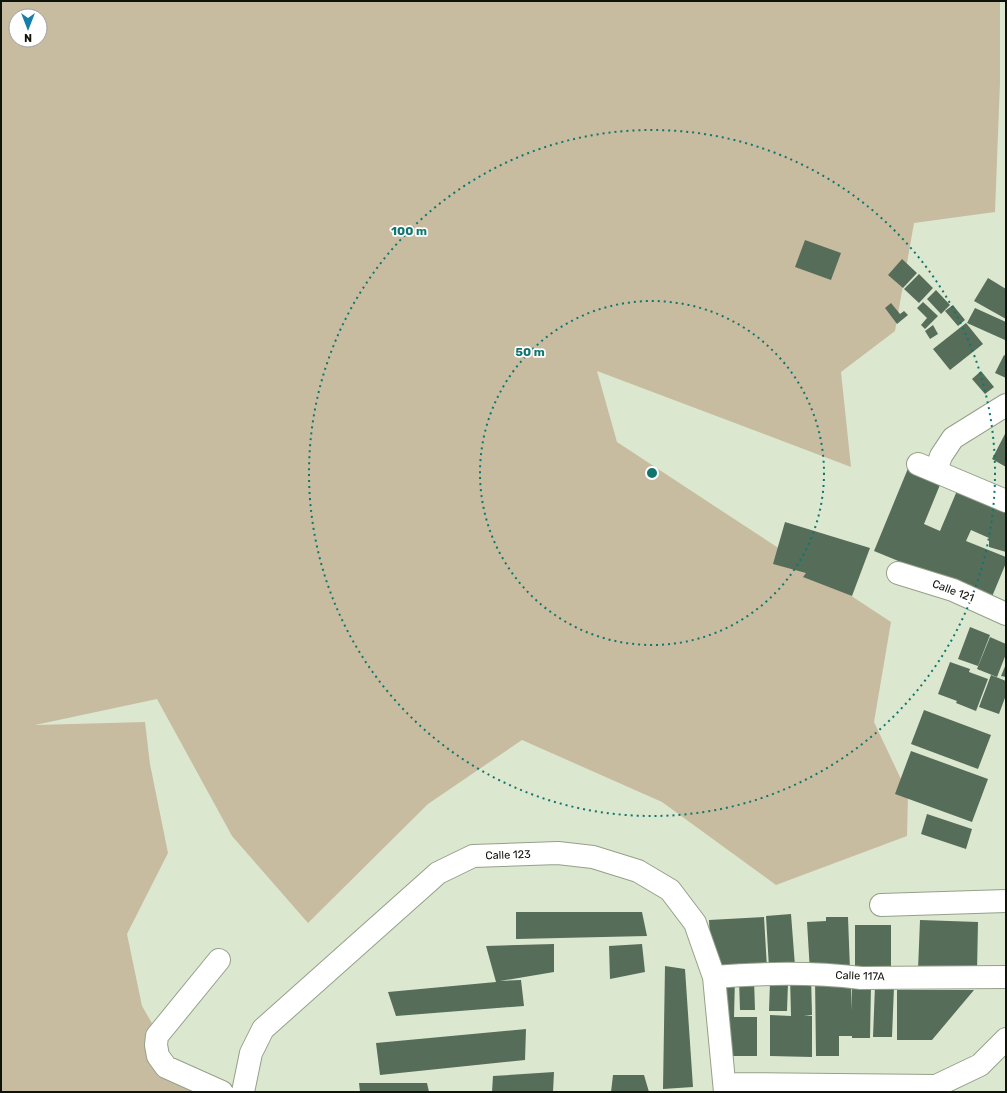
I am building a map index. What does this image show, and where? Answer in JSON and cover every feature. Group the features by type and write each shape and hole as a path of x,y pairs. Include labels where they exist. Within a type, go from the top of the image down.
{"street":[{"path":"1006,405 953,438 941,456 927,468 1006,501"},
{"name":"Calle 121","path":"898,573 954,590 1006,614"},
{"name":"Calle 123","path":"244,1092 252,1053 263,1029 438,873 473,856 558,852 593,857 638,871 670,890 695,923 714,977 725,1088"},
{"path":"881,904 1006,901"},
{"path":"219,960 157,1036 156,1045 158,1056 166,1066 222,1092"},
{"name":"Calle 117A","path":"714,977 756,974 845,976 861,978 1006,976"},
{"path":"725,1088 936,1086 980,1065 1006,1039"}],"shaded area":[{"path":"1,1 1000,1 1000,83 995,212 914,223 895,331 841,372 851,467 597,371 617,442 891,622 874,722 908,794 907,836 776,885 662,802 522,740 428,804 308,923 232,836 157,699 35,725 145,722 150,764 168,853 127,934 142,1006 192,1092 1,1092"}],"building":[{"path":"805,240 841,253 831,280 795,267"},
{"path":"902,259 917,273 903,288 888,275"},
{"path":"919,274 933,288 919,303 904,289"},
{"path":"988,278 1006,289 1006,319 974,301"},
{"path":"936,290 950,305 941,314 927,299"},
{"path":"923,302 938,316 925,329 921,325 927,318 917,308"},
{"path":"891,303 900,314 904,311 908,315 897,324 885,308"},
{"path":"953,305 965,320 958,326 945,311"},
{"path":"975,308 1006,322 1005,340 967,323"},
{"path":"966,323 983,344 950,370 933,349"},
{"path":"933,325 938,334 930,339 925,331"},
{"path":"1004,355 1006,356 1006,378 995,373"},
{"path":"981,371 994,387 985,394 972,379"},
{"path":"1006,432 1006,467 992,459"},
{"path":"909,466 942,480 924,524 940,531 959,486 1006,506 1006,552 989,547 989,538 971,530 966,541 1006,557 1006,563 991,599 874,551"},
{"path":"785,522 870,548 852,596 803,577 806,573 773,564"},
{"path":"970,627 990,635 978,666 958,659"},
{"path":"990,637 1006,644 1006,654 997,677 977,669"},
{"path":"950,662 970,669 969,672 988,679 976,711 956,703 957,701 938,694"},
{"path":"1006,664 1006,677 1001,676"},
{"path":"991,675 1006,681 1006,695 999,714 979,707"},
{"path":"924,710 991,735 978,769 911,744"},
{"path":"911,751 988,779 972,822 895,794"},
{"path":"927,814 972,829 966,849 921,834"},
{"path":"516,912 642,912 647,936 516,939"},
{"path":"791,914 795,966 769,968 766,916"},
{"path":"764,917 767,968 712,971 709,920"},
{"path":"826,917 848,917 850,970 810,972 807,922 826,921"},
{"path":"920,920 978,922 977,972 918,970"},
{"path":"855,925 891,925 891,974 855,974"},
{"path":"554,944 554,972 500,981 521,980 524,1006 396,1016 388,992 496,982 486,946"},
{"path":"642,944 645,972 610,979 609,946"},
{"path":"665,966 685,969 693,1087 663,1089"},
{"path":"790,976 811,976 812,1015 804,1016 812,1016 812,1057 770,1056 770,1015 791,1016"},
{"path":"851,977 851,1011 852,985 871,986 870,1038 839,1036 839,1056 816,1056 815,978"},
{"path":"709,978 735,978 734,1017 757,1017 757,1056 710,1056"},
{"path":"754,979 755,1010 740,1010 739,980"},
{"path":"770,982 788,983 787,1011 769,1011"},
{"path":"875,986 894,987 892,1037 873,1037"},
{"path":"897,990 974,990 932,1040 897,1040"},
{"path":"526,1029 525,1060 380,1075 376,1043"},
{"path":"554,1072 553,1092 492,1092 493,1076"},
{"path":"613,1075 644,1075 649,1092 611,1092"},
{"path":"359,1083 427,1083 429,1092 360,1092"}]}
